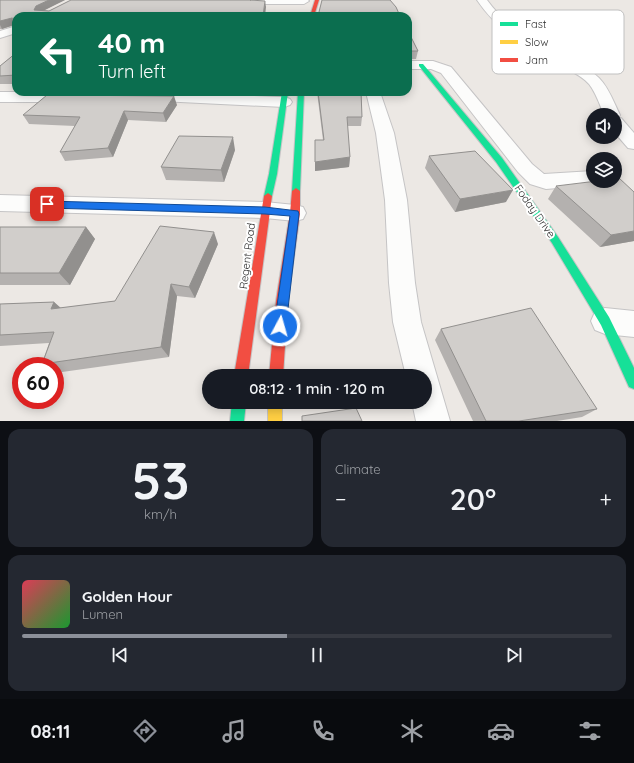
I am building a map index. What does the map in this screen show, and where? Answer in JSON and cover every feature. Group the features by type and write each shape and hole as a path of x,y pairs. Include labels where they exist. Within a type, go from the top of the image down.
{"main road":[{"path":"301,12 304,0"},
{"path":"313,12 317,0"},
{"name":"Foday Drive","path":"414,65 499,160 555,240 605,321 634,382"},
{"path":"277,369 282,301 298,174 301,96"},
{"name":"Regent Road","path":"242,369 265,210 273,174 285,97"},
{"path":"237,421 238,409"},
{"path":"275,409 275,421"}],"street":[{"path":"229,1 304,0"},
{"path":"482,0 492,14"},
{"path":"0,35 12,30"},
{"path":"414,65 433,65 446,70 525,168 537,179 546,182 586,179"},
{"path":"584,74 594,81 600,89 609,108"},
{"path":"374,96 386,133 396,200 402,283 406,314 420,369"},
{"path":"0,97 86,97"},
{"path":"131,97 285,97"},
{"path":"622,130 634,144"},
{"path":"0,203 265,210 294,214"},
{"path":"605,321 634,324"},
{"path":"430,409 433,421"}],"building":[{"path":"0,0 49,0 36,6 34,10 49,11 71,0 265,1 264,12 12,12 12,18 0,21"},
{"path":"322,0 390,0 398,12 319,12"},
{"path":"412,39 418,51 412,51"},
{"path":"12,56 12,75 0,76 0,66"},
{"path":"46,96 174,96 163,113 124,111 108,148 60,152 80,117 23,115"},
{"path":"318,96 361,96 362,117 347,117 350,157 315,162 315,140 324,140"},
{"path":"179,136 233,137 221,170 161,167"},
{"path":"475,151 513,190 460,199 429,156"},
{"path":"622,181 634,192 634,231 611,235 556,186 586,182 586,188 622,188"},
{"path":"160,226 214,232 189,287 171,284 161,347 64,361 64,357 45,357 54,332 0,335 0,304 54,302 51,309 115,301"},
{"path":"0,227 86,227 59,273 0,273"},
{"path":"531,308 597,409 519,421 486,421 441,329"},
{"path":"356,409 362,421 302,421 302,416"}],"traffic: fast":[{"path":"421,65 499,160 555,240 605,321 634,382"},
{"path":"268,196 273,174 284,96"},
{"path":"296,191 301,96"},
{"path":"237,421 238,409"}],"traffic: slow":[{"path":"275,409 275,421"}],"traffic: jam":[{"path":"313,12 317,0"},
{"path":"277,369 282,301 295,213 296,191"},
{"path":"242,369 268,196"}],"route":[{"path":"47,204 265,210 294,214 280,326"}]}
